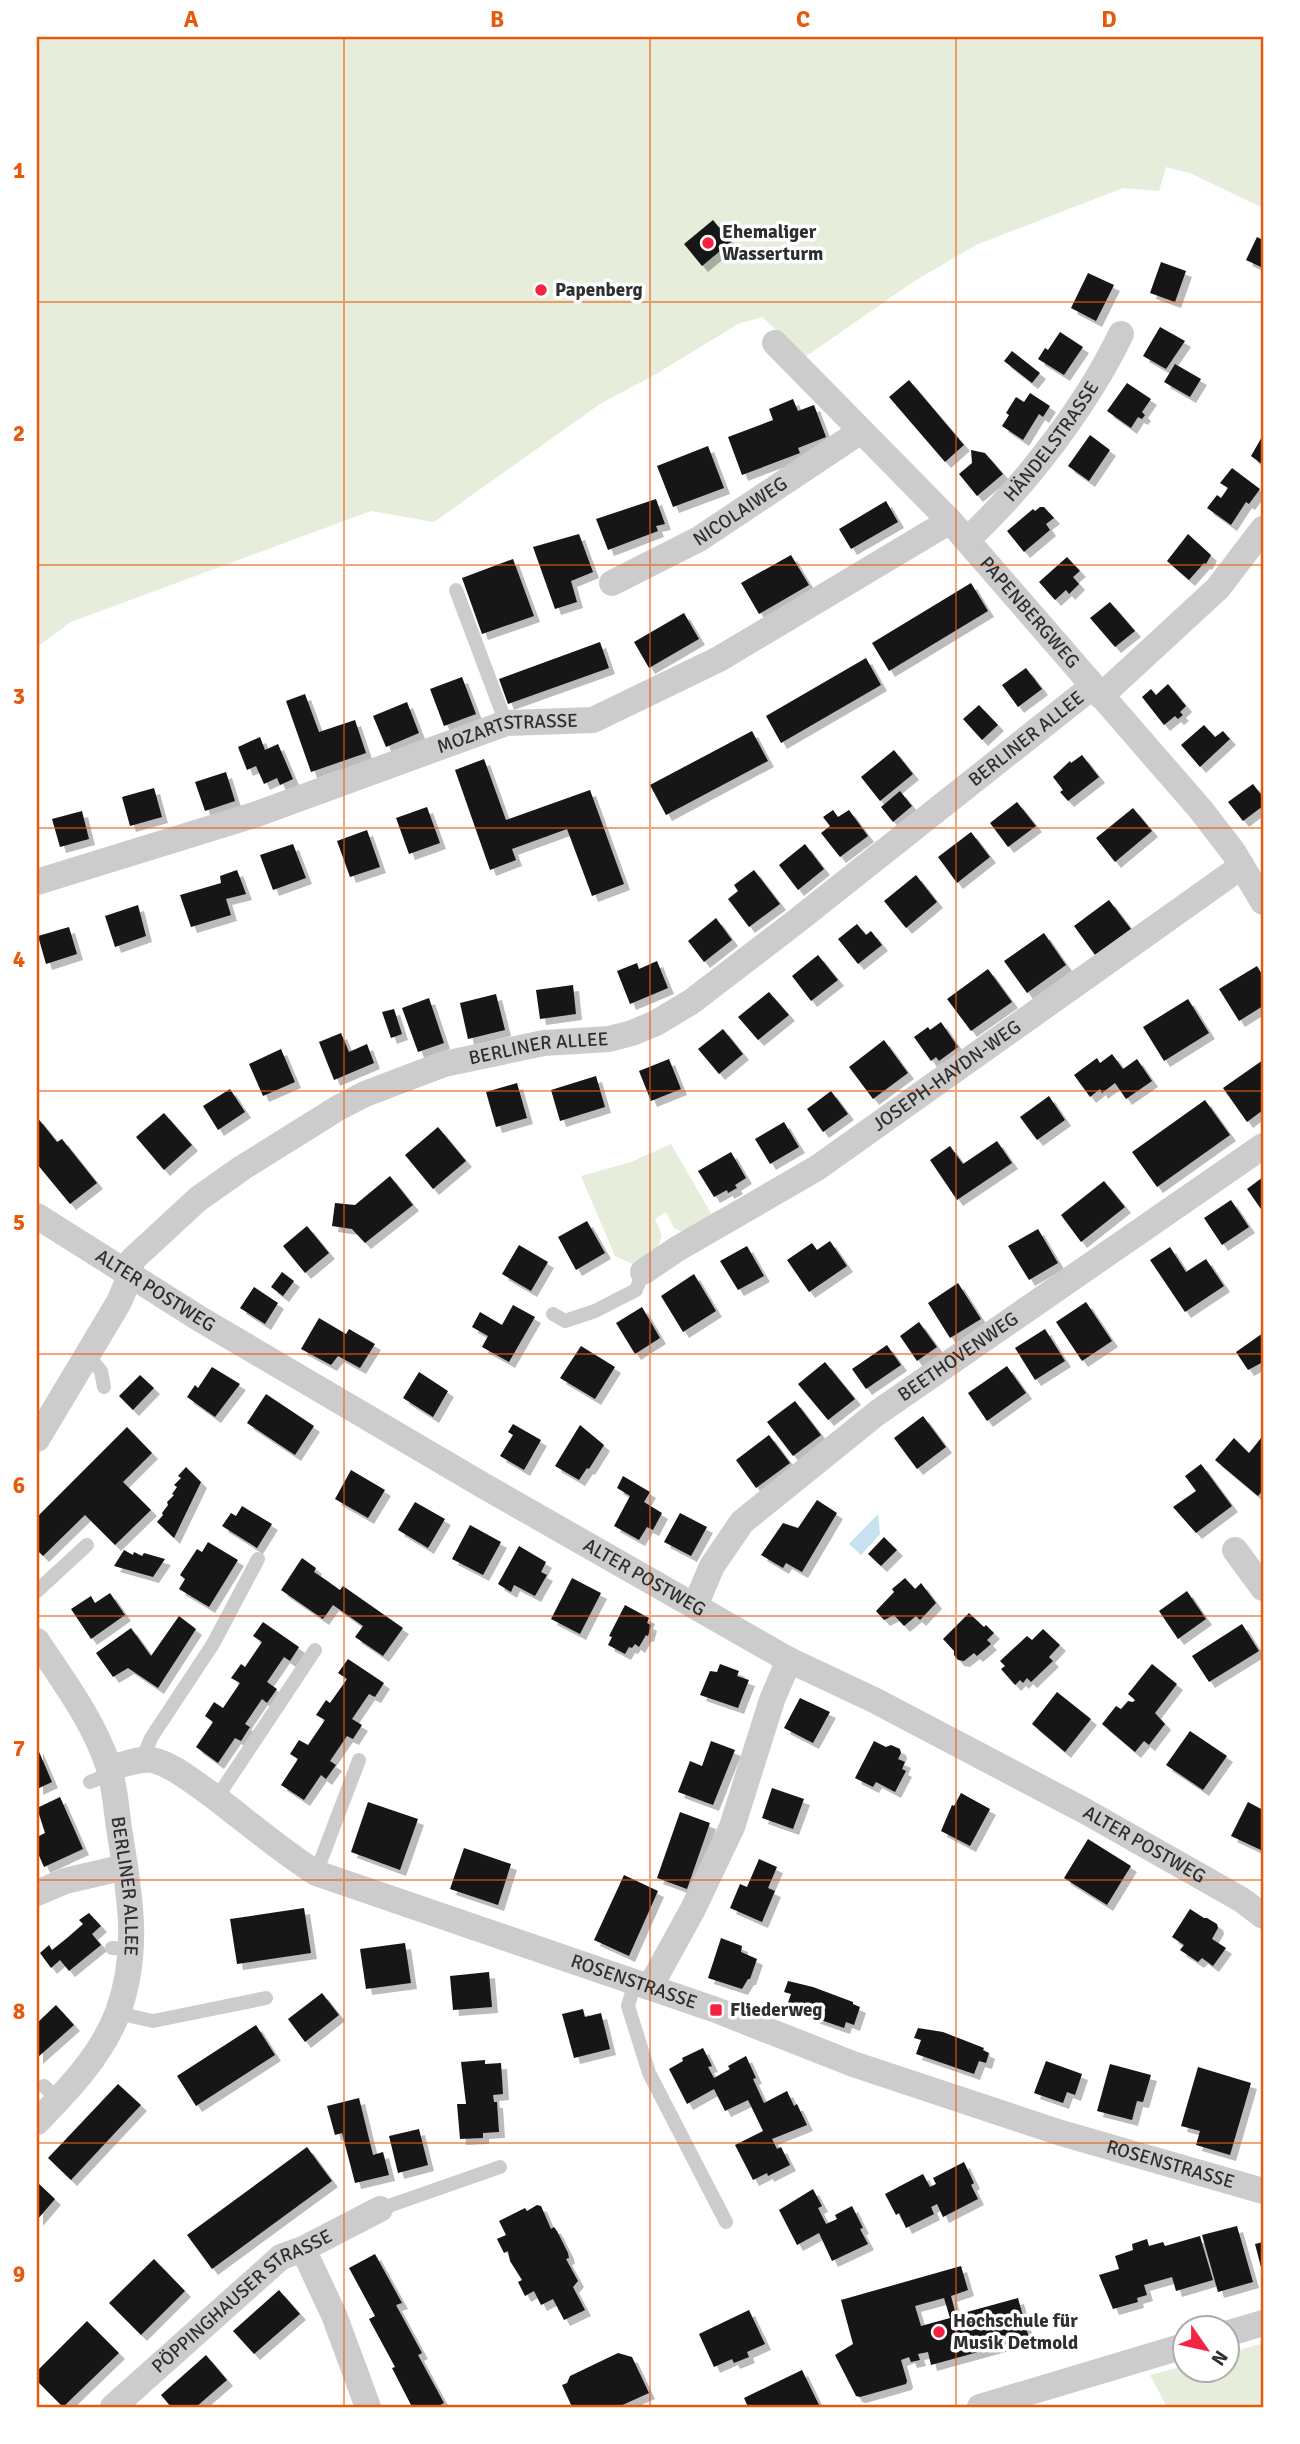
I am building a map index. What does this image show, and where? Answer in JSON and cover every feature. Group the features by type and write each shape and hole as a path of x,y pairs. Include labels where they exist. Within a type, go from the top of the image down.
{"street":[{"name":"HÄNDELSTRASSE","path":"959,531 1029,472 1087,397 1121,334"},
{"name":"PAPENBERGWEG","path":"775,343 959,531 1201,810 1242,866 1263,902"},
{"name":"NICOLAIWEG","path":"612,583 699,539 861,431"},
{"name":"BERLINER ALLEE","path":"37,1439 119,1302 130,1276 132,1259 198,1199 242,1168 365,1094 444,1064 544,1043 608,1039 632,1033 656,1023 691,1002 1097,691 1218,588 1263,529"},
{"name":"MOZARTSTRASSE","path":"37,882 254,815 506,723 593,720 719,659 959,531"},
{"name":"JOSEPH-HAYDN-WEG","path":"643,1272 677,1249 817,1168 1242,866"},
{"name":"BEETHOVENWEG","path":"695,1606 712,1566 742,1522 877,1413 1263,1146"},
{"name":"ALTER POSTWEG","path":"37,1216 130,1276 484,1486 789,1660 874,1700 1085,1811 1242,1900 1263,1916"},
{"path":"1235,1550 1263,1588"},
{"name":"BERLINER ALLEE","path":"37,1642 50,1677 85,1714 125,1867 133,1929 121,1949 129,1975 115,2000 100,2046 76,2081 51,2093 37,2122"},
{"path":"643,1985 693,1909 732,1827 772,1700 789,1660"},
{"path":"103,1775 142,1759"},
{"name":"ROSENSTRASSE","path":"142,1759 153,1760 190,1779 295,1860 316,1872 716,2010 853,2064 1061,2133 1263,2191"},
{"path":"37,1893 65,1881 125,1867"},
{"name":"PÖPPINGHAUSER STRASSE","path":"113,2407 281,2257 303,2249 380,2209"},
{"path":"303,2249 334,2315 368,2407"},
{"path":"1240,2330 1263,2323"},
{"path":"993,2406 1170,2351"}],"lane":[{"path":"456,590 506,723"},
{"path":"553,1314 565,1321 595,1311 636,1290 643,1272"},
{"path":"87,1355 101,1371 104,1387"},
{"path":"37,1591 87,1545"},
{"path":"142,1759 151,1738 213,1643 258,1559"},
{"path":"213,1796 224,1787 316,1650"},
{"path":"316,1872 359,1760"},
{"path":"643,1985 628,2006 649,2073 726,2222"},
{"path":"115,2000 153,2021 266,1998"},
{"path":"380,2209 500,2167"}],"green space":[{"path":"37,37 1263,37 1263,208 1190,173 1166,167 1159,191 1123,188 976,245 913,282 805,357 762,317 738,324 656,374 600,404 434,522 371,511 71,622 37,647"},
{"path":"671,1144 716,1222 691,1236 674,1228 666,1212 655,1219 662,1235 655,1258 640,1267 615,1256 581,1176 631,1162"},
{"path":"1263,2343 1263,2407 1167,2407 1150,2375 1170,2370 1170,2384 1240,2384 1240,2350"}],"water":[{"path":"878,1514 880,1534 861,1555 849,1544"}],"building":[{"name":"Ehemaliger Wasserturm","path":"713,220 731,242 702,266 684,244"},
{"path":"1257,237 1263,240 1263,268 1246,260"},
{"path":"1161,262 1186,271 1175,302 1150,293"},
{"path":"1088,273 1114,285 1096,321 1071,308"},
{"path":"1160,327 1185,341 1166,369 1143,356"},
{"path":"1060,332 1083,347 1064,375 1038,359"},
{"path":"1012,351 1040,373 1032,383 1004,361"},
{"path":"1175,364 1201,379 1190,397 1164,382"},
{"path":"909,380 964,445 945,462 889,397"},
{"path":"1127,383 1151,399 1142,412 1145,415 1142,419 1138,417 1131,428 1107,411"},
{"path":"1030,393 1050,406 1043,417 1039,414 1023,440 1002,426 1016,397 1024,402"},
{"path":"793,399 798,411 814,405 826,437 798,448 800,453 742,475 728,437 773,420 769,409"},
{"path":"1090,435 1110,450 1089,481 1068,466"},
{"path":"1263,435 1263,465 1251,456"},
{"path":"708,446 724,488 673,507 657,466"},
{"path":"971,450 985,453 1003,474 977,496 959,474 972,463"},
{"path":"1232,468 1260,489 1249,504 1246,502 1231,525 1207,508 1217,495 1221,498 1228,488 1220,483"},
{"path":"656,499 665,524 656,526 658,531 608,550 596,519"},
{"path":"886,501 898,522 851,549 839,529"},
{"path":"1044,507 1054,518 1046,524 1050,530 1024,552 1007,531 1033,509 1035,511"},
{"path":"579,534 593,572 571,581 577,602 555,609 533,547"},
{"path":"1188,534 1211,555 1206,564 1189,580 1167,561"},
{"path":"791,555 809,585 759,614 741,583"},
{"path":"1067,557 1080,571 1073,577 1079,584 1069,594 1066,590 1055,600 1039,582"},
{"path":"513,559 534,616 482,634 462,578"},
{"path":"971,583 988,611 889,671 872,643"},
{"path":"1110,602 1135,631 1115,647 1090,618"},
{"path":"684,613 699,639 649,668 634,642"},
{"path":"600,642 609,668 508,704 499,679"},
{"path":"866,658 881,685 781,743 766,716"},
{"path":"1026,668 1042,689 1018,707 1002,685"},
{"path":"462,677 476,714 444,726 430,689"},
{"path":"1168,684 1186,706 1180,712 1183,715 1178,719 1175,716 1164,725 1142,697 1151,689 1156,695"},
{"path":"305,694 319,732 355,720 366,753 311,772 286,701"},
{"path":"407,702 419,733 386,747 373,716"},
{"path":"979,705 998,725 982,740 963,719"},
{"path":"1204,725 1215,737 1223,731 1230,739 1200,767 1181,745"},
{"path":"752,731 768,761 666,815 650,785"},
{"path":"260,737 265,750 278,744 293,779 280,785 277,778 264,784 256,766 247,770 238,747"},
{"path":"894,750 913,774 880,801 861,777"},
{"path":"1082,755 1099,777 1068,801 1053,777 1070,761 1071,763"},
{"path":"484,759 506,820 590,790 624,884 592,896 567,829 512,849 516,860 490,870 455,770"},
{"path":"226,772 235,801 205,811 195,782"},
{"path":"1253,784 1263,797 1263,806 1243,821 1228,802"},
{"path":"154,788 162,817 130,826 122,797"},
{"path":"900,791 912,806 893,822 881,807"},
{"path":"1017,802 1036,826 1008,847 990,823"},
{"path":"427,807 440,843 409,854 396,818"},
{"path":"1133,808 1152,831 1115,862 1096,838"},
{"path":"833,810 838,817 849,810 868,836 840,857 821,833 830,826 823,817"},
{"path":"82,811 89,839 60,847 52,819"},
{"path":"367,830 380,867 350,877 337,841"},
{"path":"971,832 990,857 957,883 938,857"},
{"path":"293,844 306,878 273,890 260,855"},
{"path":"805,844 824,869 798,890 779,865"},
{"path":"237,870 246,894 226,899 231,915 191,927 180,895 221,883 220,876"},
{"path":"754,870 780,904 749,927 728,899 738,891 734,885"},
{"path":"916,875 937,902 906,928 884,901"},
{"path":"1109,900 1131,929 1095,955 1074,926"},
{"path":"138,905 146,936 115,947 105,916"},
{"path":"716,918 732,940 704,962 688,941"},
{"path":"857,924 866,935 871,931 882,945 858,964 838,939"},
{"path":"69,927 77,954 46,964 38,936"},
{"path":"1044,933 1066,965 1027,993 1004,961"},
{"path":"818,955 838,980 811,1001 792,976"},
{"path":"657,961 668,988 630,1004 617,971 637,963 639,969"},
{"path":"1257,966 1263,976 1263,1006 1239,1021 1219,989"},
{"path":"988,969 1012,1002 971,1031 947,999"},
{"path":"573,985 576,1014 540,1019 536,990"},
{"path":"769,992 789,1015 758,1040 738,1017"},
{"path":"496,994 505,1030 468,1039 460,1003"},
{"path":"429,998 444,1043 418,1052 402,1008"},
{"path":"1188,999 1209,1033 1164,1061 1143,1027"},
{"path":"394,1009 402,1034 391,1038 382,1012"},
{"path":"941,1022 958,1047 939,1061 936,1057 931,1061 914,1037"},
{"path":"723,1029 743,1054 719,1074 698,1049"},
{"path":"341,1033 349,1052 367,1044 374,1063 334,1080 319,1042"},
{"path":"884,1040 908,1073 873,1099 849,1067"},
{"path":"281,1049 295,1082 263,1096 249,1064"},
{"path":"1112,1054 1123,1069 1137,1059 1152,1081 1126,1099 1115,1083 1102,1093 1100,1089 1090,1097 1074,1075 1097,1058 1100,1063"},
{"path":"669,1059 681,1089 651,1101 639,1071"},
{"path":"1263,1060 1263,1110 1247,1122 1223,1088"},
{"path":"596,1076 605,1107 560,1121 551,1090"},
{"path":"517,1083 527,1118 496,1127 486,1092"},
{"path":"230,1089 245,1112 218,1130 203,1106"},
{"path":"831,1091 848,1114 823,1132 807,1109"},
{"path":"1049,1096 1065,1120 1037,1140 1020,1117"},
{"path":"1205,1100 1230,1135 1157,1187 1132,1152"},
{"path":"164,1113 192,1145 164,1170 136,1137"},
{"path":"37,1117 57,1142 62,1139 97,1183 70,1204 37,1164"},
{"path":"784,1122 799,1147 770,1164 755,1139"},
{"path":"438,1127 466,1161 433,1189 405,1155"},
{"path":"997,1141 1012,1163 957,1200 930,1160 950,1146 963,1164"},
{"path":"731,1152 746,1178 735,1185 737,1188 714,1197 698,1171"},
{"path":"390,1176 413,1205 365,1243 352,1229 332,1226 335,1203 355,1205"},
{"path":"1263,1177 1263,1212 1247,1189"},
{"path":"1104,1181 1125,1207 1081,1242 1061,1215"},
{"path":"1231,1200 1249,1227 1222,1245 1204,1218"},
{"path":"587,1221 605,1253 576,1270 558,1237"},
{"path":"307,1226 329,1253 305,1273 283,1246"},
{"path":"1038,1229 1058,1263 1029,1280 1008,1246"},
{"path":"830,1241 847,1266 809,1292 787,1260 812,1243 817,1250"},
{"path":"519,1245 548,1262 531,1291 502,1274"},
{"path":"747,1246 764,1276 738,1290 720,1261"},
{"path":"1170,1247 1186,1272 1206,1259 1224,1286 1185,1312 1150,1260"},
{"path":"282,1272 294,1281 283,1296 271,1287"},
{"path":"694,1274 716,1311 683,1332 661,1296"},
{"path":"958,1283 981,1319 950,1338 928,1303"},
{"path":"254,1287 278,1303 265,1324 240,1308"},
{"path":"1086,1302 1112,1341 1082,1361 1056,1322"},
{"path":"513,1305 535,1317 509,1362 482,1347 488,1336 472,1327 480,1312 502,1325"},
{"path":"642,1307 660,1338 635,1354 616,1323"},
{"path":"319,1318 346,1334 349,1329 375,1344 360,1368 338,1356 331,1365 301,1349"},
{"path":"919,1322 937,1347 917,1361 900,1336"},
{"path":"1045,1329 1065,1361 1035,1380 1015,1348"},
{"path":"1263,1333 1263,1362 1248,1370 1236,1352"},
{"path":"887,1345 901,1365 866,1389 852,1369"},
{"path":"581,1346 615,1367 595,1399 560,1378"},
{"path":"825,1362 855,1399 828,1420 798,1384"},
{"path":"1007,1366 1026,1393 987,1421 968,1393"},
{"path":"212,1367 240,1384 215,1417 187,1397 195,1385 198,1388"},
{"path":"419,1372 448,1391 433,1417 403,1398"},
{"path":"140,1375 154,1388 133,1410 119,1396"},
{"path":"266,1394 314,1426 295,1455 247,1423"},
{"path":"795,1401 821,1435 793,1456 767,1422"},
{"path":"923,1416 946,1447 917,1469 894,1438"},
{"path":"513,1424 541,1440 524,1470 500,1456 513,1435 508,1432"},
{"path":"580,1425 604,1445 579,1480 555,1466"},
{"path":"127,1427 152,1453 123,1482 151,1510 115,1545 85,1515 43,1556 37,1550 37,1517"},
{"path":"769,1435 790,1463 756,1488 736,1460"},
{"path":"1234,1438 1249,1453 1261,1438 1263,1440 1263,1490 1258,1496 1215,1460"},
{"path":"1201,1464 1232,1506 1196,1533 1173,1507 1196,1491 1185,1476"},
{"path":"186,1467 201,1482 174,1538 157,1522 168,1505 167,1502 174,1495 172,1494 177,1487 174,1485 181,1478 178,1476"},
{"path":"351,1470 385,1490 368,1518 335,1499"},
{"path":"623,1476 650,1492 644,1502 662,1513 653,1530 647,1527 639,1540 614,1526 630,1496 617,1488"},
{"path":"817,1500 837,1513 802,1572 786,1563 783,1568 761,1555 783,1523 798,1528"},
{"path":"415,1502 445,1519 428,1548 398,1530"},
{"path":"242,1506 272,1524 257,1548 222,1526 231,1513 236,1516"},
{"path":"680,1513 707,1527 691,1556 664,1542"},
{"path":"470,1525 501,1542 483,1575 452,1559"},
{"path":"884,1537 897,1550 881,1566 868,1554"},
{"path":"208,1542 238,1560 209,1607 179,1589 185,1579 180,1575 197,1549 202,1552"},
{"path":"519,1546 546,1562 541,1572 547,1575 535,1596 514,1585 511,1592 498,1584"},
{"path":"124,1550 133,1555 134,1552 142,1556 144,1553 165,1559 153,1577 114,1566"},
{"path":"302,1558 316,1568 314,1572 340,1590 343,1586 403,1628 383,1656 355,1637 363,1626 333,1605 323,1619 281,1590"},
{"path":"572,1578 601,1593 580,1634 551,1619"},
{"path":"905,1578 915,1589 921,1583 936,1603 920,1620 916,1616 904,1626 894,1615 884,1620 876,1611 894,1592 892,1589"},
{"path":"1187,1591 1206,1619 1178,1639 1159,1611"},
{"path":"110,1593 125,1615 91,1639 71,1609 91,1596 95,1603"},
{"path":"625,1605 649,1618 647,1623 651,1625 648,1636 646,1635 639,1647 635,1644 632,1648 629,1647 625,1654 608,1645 612,1637 609,1636"},
{"path":"969,1613 994,1633 987,1640 991,1644 977,1656 974,1653 964,1661 958,1660 943,1639"},
{"path":"179,1616 196,1629 158,1688 128,1668 113,1677 96,1653 131,1628 151,1656"},
{"path":"263,1622 299,1647 290,1661 284,1657 267,1682 277,1689 267,1703 262,1699 245,1724 250,1727 241,1741 235,1738 218,1763 196,1747 213,1722 205,1716 214,1702 223,1708 240,1683 231,1678 241,1664 245,1667 262,1642 253,1636"},
{"path":"1242,1624 1259,1651 1209,1682 1192,1656"},
{"path":"1043,1629 1060,1645 1049,1657 1053,1661 1031,1682 1027,1678 1023,1683 1020,1680 1015,1685 1001,1669 1005,1666 1000,1661 1027,1636 1032,1640"},
{"path":"348,1659 384,1683 375,1697 369,1694 352,1719 362,1725 353,1739 347,1736 330,1761 336,1765 326,1779 321,1775 304,1800 281,1785 298,1759 290,1754 299,1740 308,1745 325,1720 316,1715 326,1700 330,1703 347,1679 338,1673"},
{"path":"720,1664 739,1671 737,1676 749,1680 738,1708 700,1695 710,1671 717,1672"},
{"path":"1152,1664 1177,1684 1155,1713 1165,1724 1149,1745 1144,1741 1135,1752 1102,1724 1116,1706 1121,1709 1128,1701 1135,1700 1128,1694"},
{"path":"1057,1692 1091,1719 1065,1752 1032,1724"},
{"path":"800,1698 830,1712 813,1743 784,1728"},
{"path":"1190,1731 1227,1756 1203,1790 1166,1765"},
{"path":"711,1741 735,1750 713,1805 678,1792 690,1761 702,1766"},
{"path":"874,1741 886,1747 891,1745 900,1749 898,1759 905,1762 902,1769 906,1771 895,1792 876,1782 873,1787 855,1778"},
{"path":"37,1747 52,1782 37,1789"},
{"path":"772,1788 804,1799 793,1829 762,1818"},
{"path":"961,1793 990,1809 970,1846 941,1831 952,1805 954,1806"},
{"path":"60,1797 83,1849 44,1867 37,1851 37,1837 45,1833 37,1808"},
{"path":"368,1802 418,1819 400,1870 351,1852"},
{"path":"1248,1802 1263,1810 1263,1851 1231,1836"},
{"path":"680,1812 710,1823 687,1889 657,1878"},
{"path":"1088,1839 1131,1866 1107,1905 1064,1878"},
{"path":"464,1848 511,1864 498,1905 450,1889"},
{"path":"759,1859 777,1867 768,1888 775,1891 762,1922 730,1908 740,1884 747,1887"},
{"path":"624,1875 658,1891 629,1956 594,1940"},
{"path":"304,1908 311,1953 237,1964 230,1919"},
{"path":"1190,1909 1217,1924 1218,1928 1212,1939 1226,1948 1213,1966 1202,1958 1198,1962 1180,1950 1184,1945 1172,1937"},
{"path":"89,1913 101,1926 92,1934 101,1945 69,1971 60,1960 51,1968 40,1953 49,1945 52,1950 67,1938 83,1924 79,1920"},
{"path":"721,1938 742,1946 741,1952 757,1959 750,1979 742,1989 708,1978"},
{"path":"405,1943 411,1983 366,1989 360,1949"},
{"path":"489,1972 492,2007 453,2010 450,1976"},
{"path":"788,1981 853,2002 860,2007 854,2025 846,2022 844,2028 786,2008 791,1994 784,1992"},
{"path":"322,1993 339,2015 305,2042 288,2019"},
{"path":"56,2005 74,2025 37,2058 37,2023"},
{"path":"583,2009 585,2017 601,2013 610,2049 574,2058 562,2014"},
{"path":"256,2025 275,2055 196,2106 177,2076"},
{"path":"918,2028 943,2032 984,2048 983,2050 989,2053 986,2063 979,2061 974,2074 916,2054 921,2040 914,2038"},
{"path":"703,2048 712,2066 708,2067 714,2078 746,2056 764,2103 787,2091 794,2106 797,2104 807,2125 772,2139 777,2149 781,2147 790,2165 753,2180 735,2145 763,2131 748,2100 725,2111 714,2089 687,2104 669,2069 683,2061 682,2058"},
{"path":"485,2060 485,2064 501,2063 503,2094 493,2095 494,2102 497,2102 499,2132 483,2133 483,2138 460,2139 457,2104 466,2104 461,2062"},
{"path":"1046,2061 1082,2074 1075,2095 1067,2092 1063,2103 1034,2093"},
{"path":"1110,2064 1151,2075 1143,2102 1137,2101 1132,2120 1097,2111"},
{"path":"1198,2067 1251,2083 1230,2155 1196,2145 1200,2131 1181,2126"},
{"path":"118,2084 141,2105 71,2180 48,2158"},
{"path":"359,2098 373,2155 383,2152 389,2175 355,2183 342,2133 335,2135 327,2106"},
{"path":"419,2129 428,2165 398,2173 389,2136"},
{"path":"307,2147 332,2181 212,2269 187,2235"},
{"path":"964,2162 978,2199 943,2217 937,2204 931,2207 934,2214 906,2228 885,2194 923,2174 930,2187 936,2184 933,2178"},
{"path":"37,2182 55,2199 37,2220"},
{"path":"813,2189 822,2206 818,2208 826,2224 837,2219 835,2215 852,2206 868,2244 832,2261 819,2233 797,2245 779,2210"},
{"path":"537,2205 541,2206 551,2229 554,2227 557,2231 568,2253 569,2258 566,2259 578,2281 573,2287 585,2310 564,2320 553,2299 541,2305 534,2291 525,2296 518,2282 522,2280 510,2261 508,2251 504,2253 497,2239 506,2235 499,2221"},
{"path":"1237,2226 1253,2282 1218,2292 1202,2235"},
{"path":"1200,2236 1213,2280 1176,2291 1172,2277 1144,2285 1147,2295 1137,2298 1138,2302 1113,2309 1099,2275 1119,2269 1115,2256 1133,2250 1132,2244 1147,2239 1149,2246 1163,2242 1165,2246"},
{"path":"1263,2242 1263,2271 1262,2271 1255,2244"},
{"path":"375,2254 402,2303 396,2305 422,2353 418,2355 444,2403 437,2407 412,2407 392,2368 395,2367 369,2319 375,2316 349,2268"},
{"path":"154,2259 185,2291 141,2335 109,2303"},
{"name":"Hochschule für Musik Detmold","path":"961,2266 968,2290 951,2296 956,2315 1018,2298 1029,2338 931,2365 928,2352 918,2354 920,2360 911,2362 909,2357 901,2360 906,2384 860,2397 856,2396 835,2355 853,2344 841,2300","holes":["944,2298 950,2318 921,2326 915,2306"]},
{"path":"279,2290 300,2314 254,2354 233,2331"},
{"path":"749,2310 765,2344 747,2352 749,2357 734,2363 732,2359 714,2367 699,2334"},
{"path":"87,2321 119,2353 63,2407 37,2381 37,2371"},
{"path":"618,2353 632,2357 649,2393 618,2407 572,2407 562,2385 567,2383 570,2376"},
{"path":"206,2355 227,2380 196,2407 171,2407 161,2395"},
{"path":"802,2370 819,2405 748,2407 744,2398"}],"place":[{"name":"Ehemaliger Wasserturm","path":"708,243"},
{"name":"Papenberg","path":"541,290"},
{"name":"Fliederweg","path":"716,2010"},
{"name":"Hochschule für Musik Detmold","path":"939,2332"}]}
